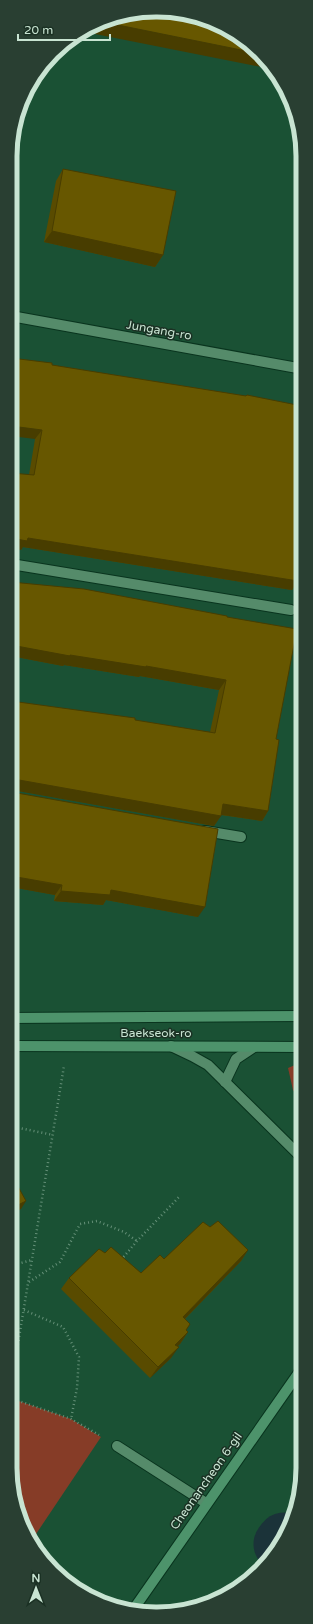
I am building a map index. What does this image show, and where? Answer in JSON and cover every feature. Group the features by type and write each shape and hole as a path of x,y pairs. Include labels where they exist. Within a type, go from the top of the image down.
{"main road":[{"name":"Baekseok-ro","path":"17,1018 296,1016"},
{"name":"Baekseok-ro","path":"17,1046 296,1047"},
{"name":"Cheonancheon 6-gil","path":"135,1605 296,1376"}],"street":[{"name":"Jungang-ro","path":"17,317 296,368"},
{"path":"17,565 291,610"},
{"path":"195,829 241,837"},
{"path":"171,1046 208,1065 296,1152"},
{"path":"225,1082 236,1059 254,1047"},
{"path":"117,1446 206,1503"}],"path":[{"path":"17,1351 67,1046"},
{"path":"17,1128 53,1136"},
{"path":"119,1262 179,1197"},
{"path":"28,1283 60,1262 80,1224 97,1221 124,1232 137,1241"},
{"path":"17,1264 32,1260"},
{"path":"24,1310 62,1327 78,1357 77,1388 71,1419"},
{"path":"17,1400 71,1419 101,1437"}],"shaded area":[{"path":"296,1065 296,1094 293,1090 288,1068"},
{"path":"17,1400 71,1419 101,1437 35,1535 24,1512 17,1477"}],"building":[{"path":"147,17 175,18 201,24 218,31 247,51 112,24"},
{"path":"63,169 176,191 163,255 52,231"},
{"path":"17,359 52,363 52,365 247,395 296,405 296,581 28,538 27,541 17,539 17,474 34,475 42,430 17,427"},
{"path":"17,583 84,589 296,629 276,739 279,740 268,811 223,804 221,816 17,780 17,702 135,718 135,720 215,733 226,680 146,666 70,656 17,646"},
{"path":"17,793 218,829 205,907 111,890 110,895 61,891 62,885 17,877"},
{"path":"17,1185 26,1201 17,1206"},
{"path":"218,1221 248,1250 183,1317 190,1324 186,1330 188,1332 175,1345 179,1347 158,1367 69,1278 99,1249 105,1253 111,1247 141,1273 160,1255 164,1259 203,1222 210,1227"}]}
